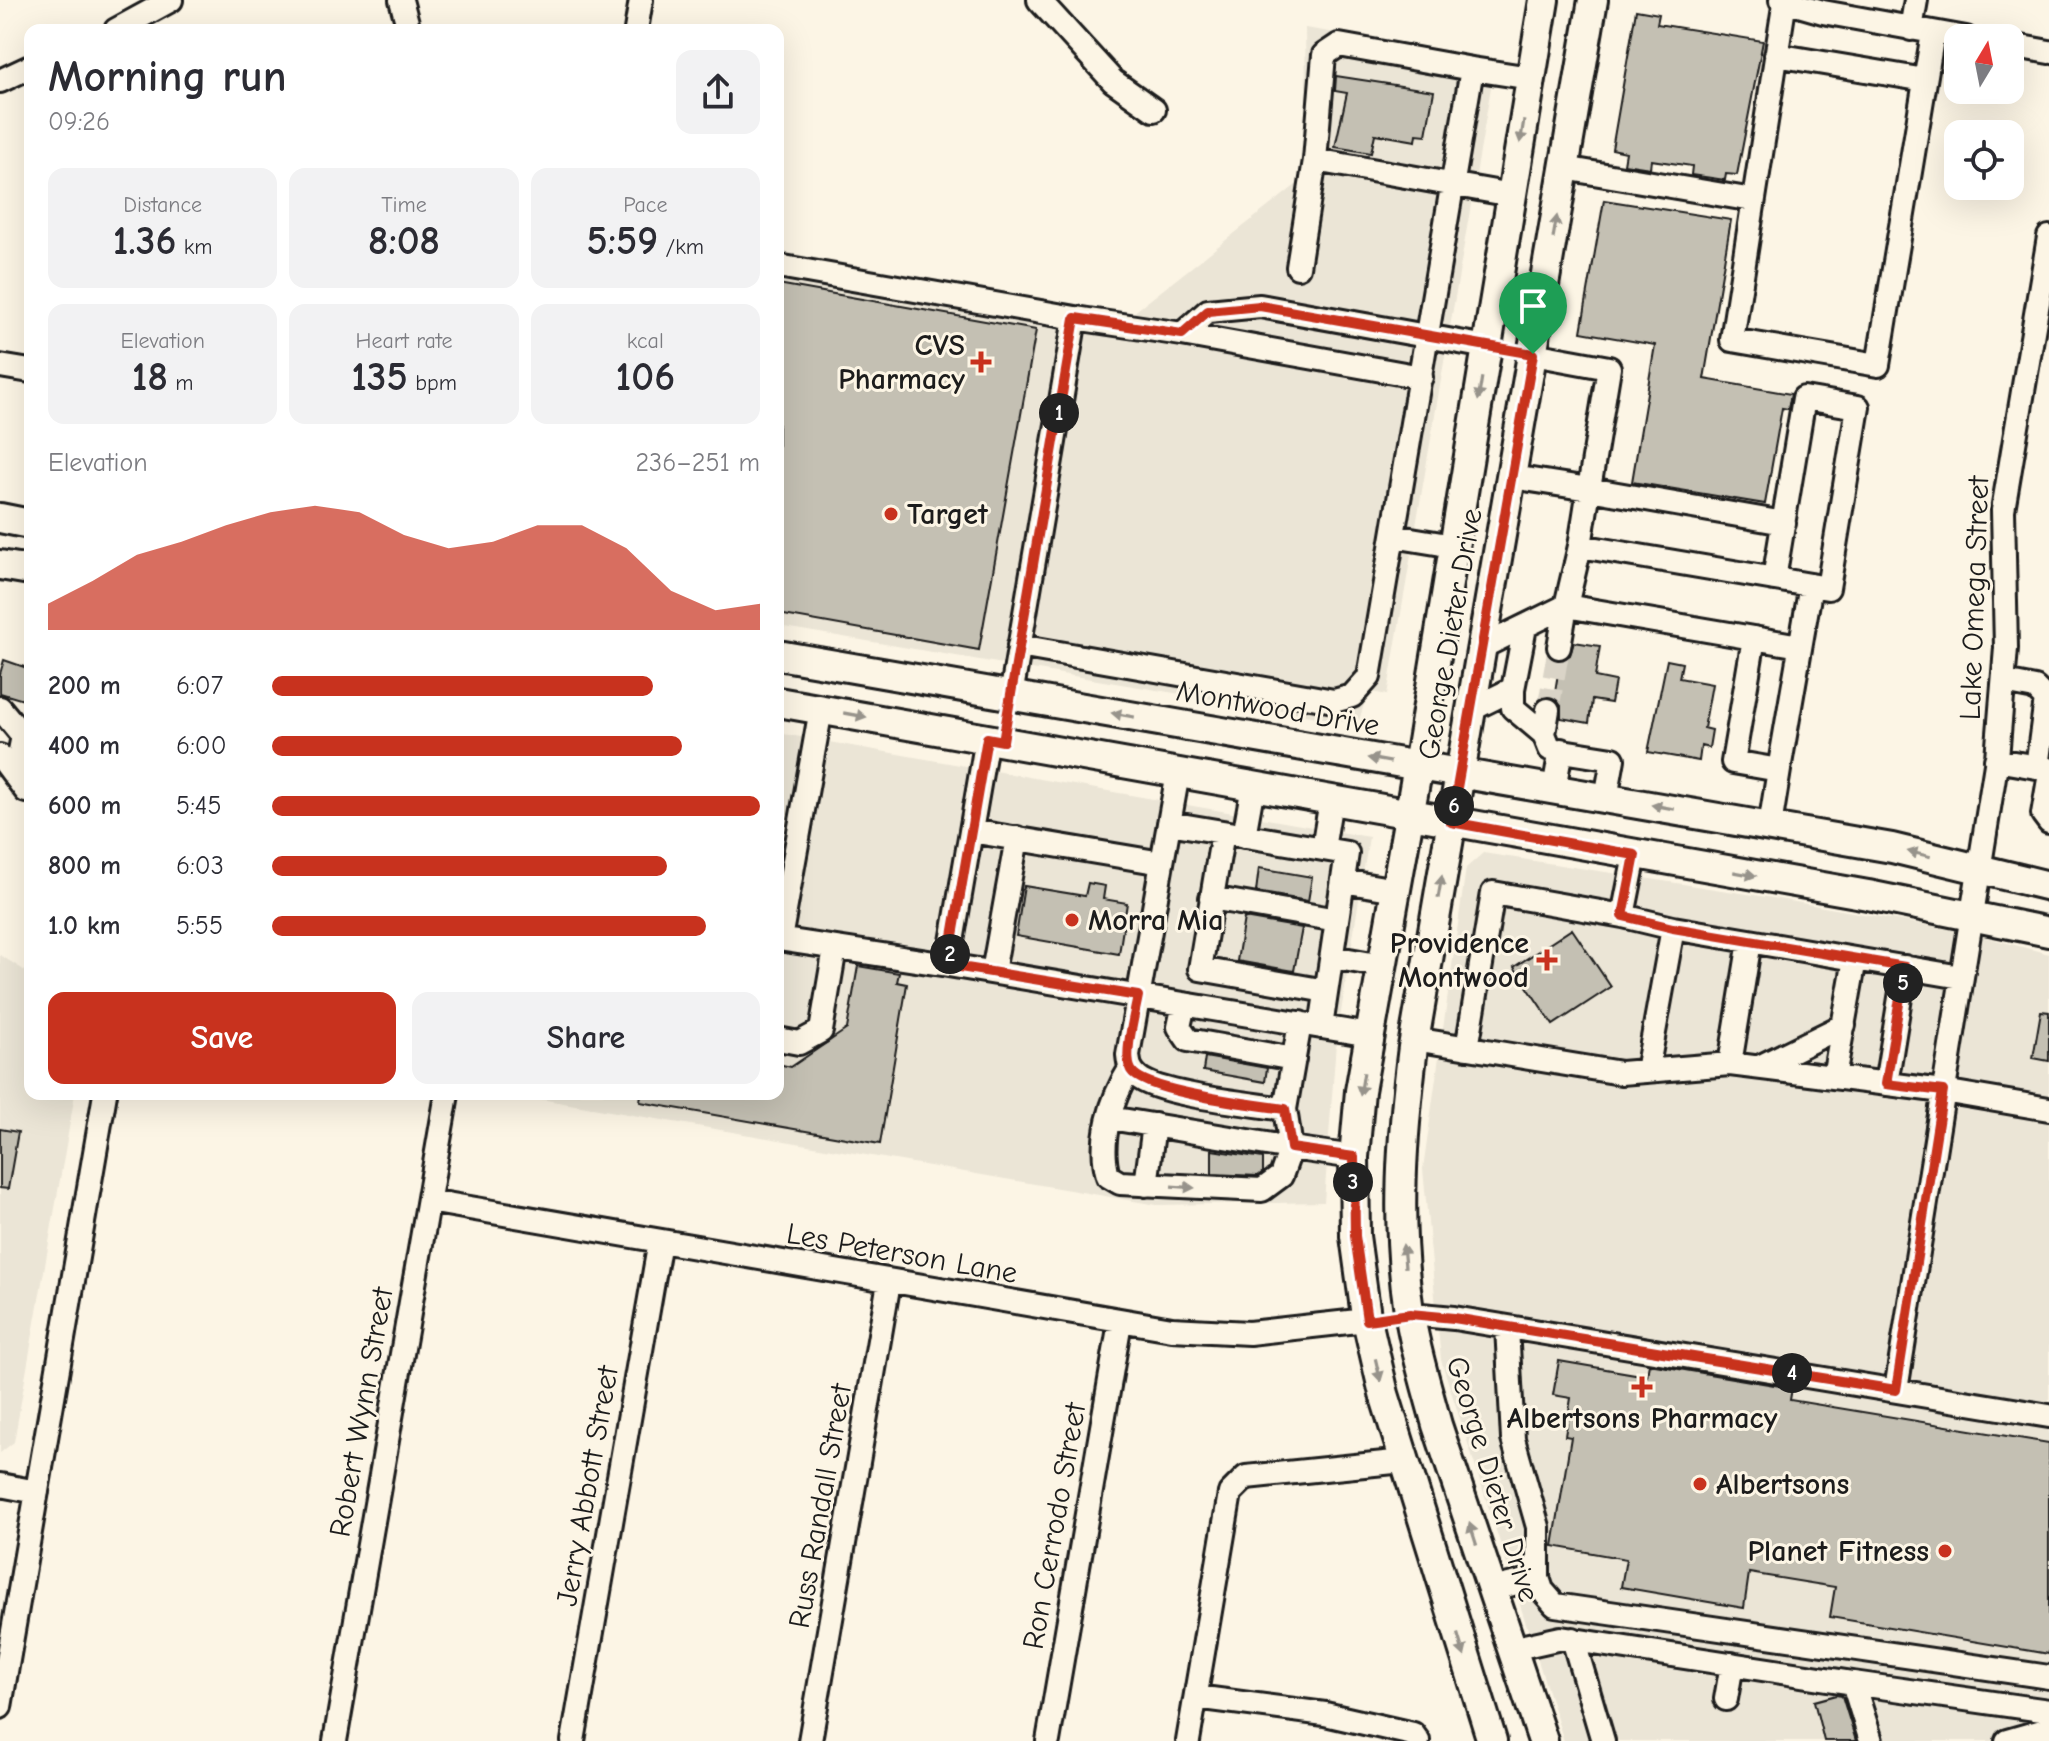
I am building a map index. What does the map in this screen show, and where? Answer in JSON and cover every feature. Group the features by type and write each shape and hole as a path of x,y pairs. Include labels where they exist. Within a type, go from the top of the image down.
{"main road":[{"name":"George Dieter Drive","path":"1492,1741 1387,1406 1367,1320 1355,1236 1354,1157 1360,1091 1418,766 1544,0"},
{"name":"George Dieter Drive","path":"1543,1741 1437,1425 1410,1314 1403,1254 1400,1178 1414,1039 1593,0"},
{"path":"1487,347 1533,354"},
{"path":"0,518 24,523"},
{"path":"0,565 24,569"},
{"name":"Montwood Drive","path":"784,656 1892,848 2049,886"},
{"path":"995,739 1011,696"},
{"path":"784,703 1971,914 2049,932"},
{"path":"1367,1320 1410,1314"}],"street":[{"path":"127,24 171,0"},
{"path":"401,0 407,24"},
{"path":"637,24 641,0"},
{"path":"1039,0 1113,81 1154,110"},
{"path":"1916,0 1922,31 1925,80 1878,365 1732,340 1784,0 1823,12 1922,31 1944,34"},
{"path":"1298,267 1315,160 1324,55 1339,45 1531,78"},
{"path":"2024,48 2049,52"},
{"path":"1776,55 1925,80"},
{"path":"1019,646 1334,701 1352,696 1369,677 1472,69"},
{"path":"0,81 24,70"},
{"path":"1315,160 1512,195"},
{"path":"1564,168 1753,200"},
{"name":"Lake Omega Street","path":"1896,1390 1996,760 2006,648 2003,510 2040,346 2049,237"},
{"path":"784,267 1421,377"},
{"path":"1182,334 1208,311 1260,306 1487,347"},
{"path":"1011,696 1075,318"},
{"path":"1533,354 1609,368 1580,546 1559,647"},
{"path":"0,366 24,370"},
{"path":"1580,546 1774,579 1828,588 1858,407 1804,398 1774,579"},
{"path":"1512,477 1784,523"},
{"path":"1393,536 1454,546"},
{"path":"1770,826 1811,585"},
{"path":"1482,647 1566,606 1800,646"},
{"path":"1525,627 1513,689 1513,708 1544,734 1550,749 1613,759 1606,798"},
{"path":"1754,638 1733,762 1779,770"},
{"path":"2004,682 2035,688 2046,699 2043,814 2049,822"},
{"path":"1472,709 1513,689"},
{"path":"0,708 23,736 22,784"},
{"path":"784,912 821,709"},
{"path":"1544,734 1548,710"},
{"path":"948,965 971,831 995,739"},
{"path":"1554,789 1561,750"},
{"path":"0,756 22,784"},
{"path":"1996,760 2045,772"},
{"path":"1178,773 1128,1055 1130,1069 1140,1080 1164,1089 1285,1109"},
{"path":"1253,786 1211,898 1200,969 1326,991"},
{"path":"1323,849 1331,800"},
{"path":"1130,1069 1116,1092 1110,1118 1103,1159 1108,1176 1120,1183 1262,1190 1281,1176 1291,1148 1285,1109 1294,1059 1326,991 1347,853 1169,823"},
{"path":"971,831 1162,863"},
{"path":"993,972 1017,838"},
{"path":"1623,916 1635,855"},
{"path":"1343,881 1396,890"},
{"path":"1467,1048 1493,893 1673,928 1961,977"},
{"path":"1211,898 1337,920"},
{"path":"1647,1071 1673,928"},
{"path":"784,940 1370,1035"},
{"path":"1730,1064 1750,941"},
{"path":"784,1040 799,1043 821,1031 835,948"},
{"path":"1332,957 1383,966"},
{"path":"1834,1077 1855,959"},
{"path":"1886,1084 1905,967"},
{"path":"1184,1004 1179,1027 1188,1040 1294,1059"},
{"path":"1759,1068 1844,1025"},
{"path":"1414,1039 1621,1073 1730,1064 1943,1091 2049,1109"},
{"path":"0,1707 104,1100"},
{"name":"Robert Wynn Street","path":"335,1741 446,1100"},
{"path":"1110,1118 1354,1157"},
{"path":"1146,1185 1154,1125"},
{"name":"Les Peterson Lane","path":"429,1201 1120,1322 1196,1332 1249,1333 1367,1320"},
{"name":"Jerry Abbott Street","path":"573,1741 660,1241"},
{"name":"Russ Randall Street","path":"810,1741 889,1282"},
{"path":"1410,1314 1507,1327 2049,1416"},
{"name":"Ron Cerrodo Street","path":"1048,1741 1120,1322"},
{"path":"1507,1327 1513,1439 1538,1527 1538,1578 1542,1590 1555,1605 2049,1677"},
{"path":"1188,1741 1230,1493 1246,1477 1404,1461"},
{"path":"0,1485 37,1492"},
{"path":"1492,1589 1538,1578"},
{"path":"1511,1649 1561,1638 1573,1639 2049,1711"},
{"path":"1573,1639 1603,1741"},
{"path":"1726,1699 1732,1664"},
{"path":"1853,1683 1871,1741"},
{"path":"1196,1697 1325,1714 1413,1734 1418,1741"},
{"path":"2007,1741 2049,1729"}],"shaded area":[{"path":"1305,28 1496,58 1387,695 1368,691 1358,724 784,627 784,252 1132,314 1301,181 1307,147"},
{"path":"784,734 1369,837 1336,1043 1324,1202 1157,1205 546,1100 784,1100"},
{"path":"1483,853 1773,898 1970,933 2049,954 2049,1741 1564,1741 1441,1360 1423,1169 1466,868"},
{"path":"0,955 24,970 24,1100 74,1100 14,1442 0,1453"}],"building":[{"path":"1636,10 1659,14 1657,24 1763,41 1737,175 1726,174 1725,180 1691,175 1692,166 1651,160 1650,168 1624,164 1626,152 1612,149"},
{"path":"1336,76 1434,91 1426,135 1417,134 1416,141 1375,134 1371,153 1335,147 1347,93 1335,91"},
{"path":"1604,200 1731,220 1704,379 1791,394 1788,409 1782,408 1765,504 1632,482 1655,345 1581,332"},
{"name":"Target","path":"784,285 1036,330 979,650 784,615"},
{"path":"1574,642 1600,646 1595,677 1615,681 1611,703 1592,700 1589,723 1561,718 1561,706 1554,698 1560,661 1570,655"},
{"path":"4,660 24,667 24,700 0,693"},
{"path":"1667,660 1682,663 1679,678 1712,684 1704,728 1712,730 1709,748 1701,746 1699,761 1648,752"},
{"path":"1259,868 1312,877 1308,901 1256,892"},
{"name":"Morra Mia","path":"1088,883 1105,886 1103,899 1127,903 1119,954 1016,936 1024,886 1085,896"},
{"path":"1244,918 1302,928 1294,971 1237,961"},
{"path":"1572,929 1611,987 1553,1025 1514,967"},
{"path":"858,966 899,973 897,982 907,984 880,1144 640,1102 784,1100 784,1065 791,1067 847,1029"},
{"path":"2041,1011 2049,1012 2049,1061 2033,1058"},
{"path":"1205,1057 1267,1068 1265,1082 1203,1071"},
{"path":"0,1129 18,1132 8,1189 0,1188"},
{"path":"1212,1150 1263,1158 1263,1172 1258,1176 1212,1174"},
{"path":"1559,1361 1647,1376 1649,1364 1792,1388 1790,1400 2049,1443 2049,1654 1830,1617 1835,1587 1749,1573 1744,1608 1621,1587 1626,1559 1553,1546 1571,1437 1565,1436 1571,1398 1553,1395"},
{"path":"1842,1696 1856,1741 1824,1741 1814,1701"}],"tunnel":[{"path":"1548,710 1559,647"}],"place":[{"name":"CVS Pharmacy","path":"981,362"},
{"name":"Target","path":"891,514"},
{"name":"Morra Mia","path":"1072,920"},
{"name":"Providence Montwood","path":"1547,960"},
{"name":"Albertsons Pharmacy","path":"1642,1387"},
{"name":"Albertsons","path":"1700,1484"},
{"name":"Planet Fitness","path":"1945,1551"}],"route":[{"path":"1260,306 1533,354 1451,822 1635,855 1623,916 1673,928 1905,967 1886,1084 1943,1091 1896,1390 1454,1318 1410,1314 1367,1320 1355,1236 1354,1157 1291,1148 1285,1109 1164,1089 1140,1080 1130,1069 1128,1055 1138,996 948,965 987,738 1003,741 1075,318 1182,334 1208,311 1260,306"}]}
